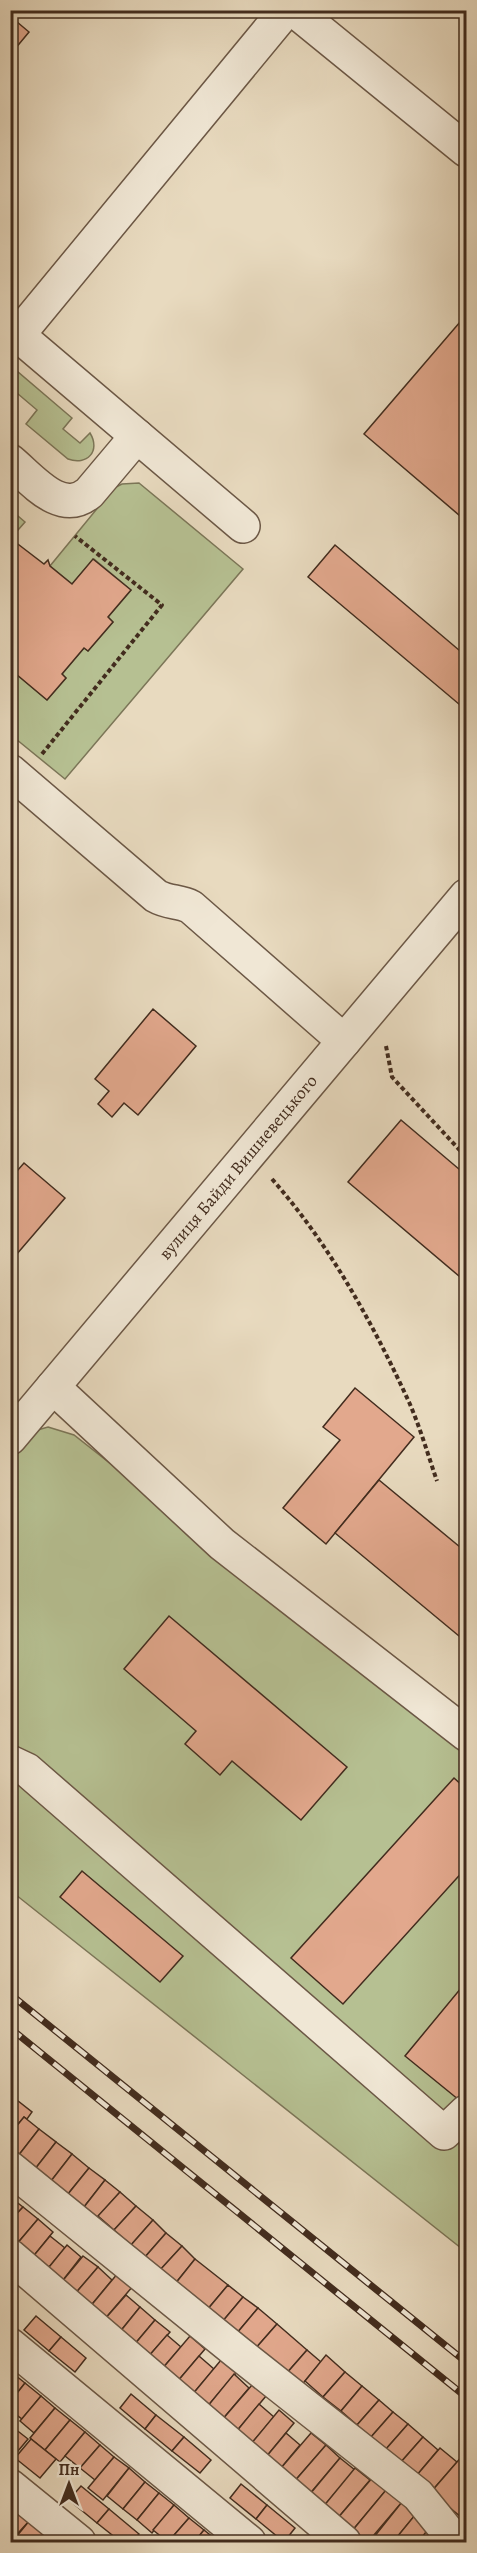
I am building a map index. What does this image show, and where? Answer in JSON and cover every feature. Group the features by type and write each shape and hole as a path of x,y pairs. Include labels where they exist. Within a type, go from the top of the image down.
{"street":[{"path":"243,526 14,336 286,10"},
{"path":"294,10 466,149"},
{"path":"10,461 51,495 60,501 71,502 81,499 89,492 137,436"},
{"path":"16,776 156,896 191,907 344,1041"},
{"name":"вулиця Байди Вишневецького","path":"10,1438 466,896"},
{"path":"53,1387 222,1544 466,1734"},
{"path":"10,1762 27,1770 444,2133 466,2112"},
{"path":"10,2168 418,2495 456,2542"},
{"path":"10,2256 344,2542"},
{"path":"10,2345 249,2542"},
{"path":"10,2486 79,2542"}],"path":[{"path":"16,776 162,605 75,536"},
{"path":"378,1001 392,1077 466,1156"},
{"path":"250,1154 298,1209 347,1280 410,1404 436,1481"}],"green space":[{"path":"11,370 18,372 72,418 63,429 80,443 90,433 94,446 86,459 75,461 68,459 26,424 37,410 11,388"},
{"path":"139,483 243,569 65,779 11,735 10,669 47,700 66,678 62,674 84,648 88,651 113,622 108,617 131,590 94,559 72,584 50,566 114,488 122,484"},
{"path":"11,510 25,522 10,538"},
{"path":"48,1427 74,1435 466,1743 466,2252 11,1891 11,1457 27,1433"}],"building":[{"path":"10,16 29,32 10,55"},
{"path":"466,315 466,521 364,434"},
{"path":"10,538 44,564 48,560 50,566 72,584 93,559 131,590 108,617 113,622 88,651 84,648 62,674 66,678 47,700 10,669"},
{"path":"335,545 466,656 466,710 308,577"},
{"path":"153,1009 196,1046 138,1115 124,1103 112,1117 98,1104 109,1091 95,1079"},
{"path":"401,1120 466,1175 466,1282 348,1182"},
{"path":"24,1163 65,1198 10,1262 10,1179"},
{"path":"355,1388 414,1437 326,1544 283,1508 340,1440 323,1427"},
{"path":"379,1480 466,1552 466,1627 459,1636 335,1533"},
{"path":"169,1616 347,1767 301,1820 232,1761 220,1775 185,1744 196,1731 124,1669"},
{"path":"454,1778 466,1789 466,1868 343,2004 291,1958"},
{"path":"82,1871 183,1956 160,1982 60,1897"},
{"path":"466,1982 466,2090 459,2100 405,2056"},
{"path":"13,2097 32,2112 27,2119 24,2117 10,2134 10,2100"},
{"path":"24,2117 39,2129 18,2156 10,2150 10,2134"},
{"path":"39,2129 56,2142 35,2169 18,2156"},
{"path":"56,2142 72,2154 51,2181 35,2169"},
{"path":"72,2154 89,2168 68,2194 51,2181"},
{"path":"89,2168 105,2180 84,2207 68,2194"},
{"path":"105,2180 120,2192 97,2218 84,2207"},
{"path":"120,2192 136,2206 114,2230 98,2216"},
{"path":"10,2197 23,2207 10,2221"},
{"path":"136,2206 153,2220 131,2245 114,2230"},
{"path":"23,2207 38,2219 16,2245 10,2240 10,2221"},
{"path":"38,2219 53,2232 32,2258 16,2245"},
{"path":"153,2220 166,2233 145,2257 131,2245"},
{"path":"166,2233 182,2246 160,2270 145,2257"},
{"path":"50,2236 65,2248 45,2272 31,2259"},
{"path":"67,2245 81,2257 60,2284 45,2272"},
{"path":"182,2246 195,2259 175,2284 160,2270"},
{"path":"83,2256 98,2267 74,2295 60,2284"},
{"path":"195,2259 228,2285 207,2310 175,2284"},
{"path":"98,2267 112,2280 89,2308 74,2295"},
{"path":"118,2273 133,2286 104,2320 89,2308"},
{"path":"228,2285 243,2297 222,2322 207,2310"},
{"path":"126,2295 140,2307 119,2333 104,2320"},
{"path":"243,2297 258,2308 237,2333 222,2322"},
{"path":"140,2307 155,2320 134,2345 119,2333"},
{"path":"258,2308 277,2324 255,2349 237,2333"},
{"path":"36,2316 61,2337 49,2351 24,2330"},
{"path":"155,2320 170,2332 148,2357 134,2345"},
{"path":"277,2324 307,2350 286,2374 255,2349"},
{"path":"167,2335 181,2347 162,2369 148,2357"},
{"path":"190,2336 205,2349 177,2382 162,2369"},
{"path":"61,2337 86,2358 75,2372 49,2351"},
{"path":"307,2350 321,2362 300,2387 286,2374"},
{"path":"326,2355 345,2372 323,2397 305,2381"},
{"path":"199,2356 214,2369 192,2395 177,2382"},
{"path":"221,2360 236,2373 207,2407 192,2395"},
{"path":"10,2371 25,2383 10,2402"},
{"path":"345,2372 362,2386 341,2411 323,2397"},
{"path":"234,2374 249,2388 222,2420 207,2407"},
{"path":"25,2383 41,2396 22,2419 10,2410 10,2402"},
{"path":"252,2385 266,2396 236,2432 222,2420"},
{"path":"362,2386 379,2400 357,2425 341,2411"},
{"path":"131,2394 156,2415 145,2429 120,2408"},
{"path":"41,2396 55,2408 34,2433 20,2421"},
{"path":"379,2400 393,2412 371,2437 357,2425"},
{"path":"259,2404 274,2417 251,2444 236,2432"},
{"path":"55,2408 70,2420 45,2450 30,2438"},
{"path":"279,2410 294,2423 266,2457 251,2444"},
{"path":"393,2412 408,2424 386,2449 371,2437"},
{"path":"156,2415 184,2437 172,2451 145,2429"},
{"path":"70,2420 85,2432 60,2462 45,2450"},
{"path":"408,2424 423,2437 401,2462 386,2449"},
{"path":"10,2425 28,2439 13,2457 10,2454"},
{"path":"85,2432 100,2445 80,2468 65,2456"},
{"path":"286,2433 300,2445 281,2468 266,2457"},
{"path":"311,2433 326,2445 293,2483 281,2468"},
{"path":"184,2437 211,2460 200,2473 172,2451"},
{"path":"423,2437 438,2450 417,2475 401,2462"},
{"path":"31,2439 56,2459 40,2478 15,2458"},
{"path":"100,2445 114,2457 95,2480 80,2468"},
{"path":"326,2445 340,2458 308,2496 293,2483"},
{"path":"440,2448 457,2462 431,2492 417,2475"},
{"path":"463,2455 466,2458 466,2511 461,2517 431,2492"},
{"path":"114,2457 129,2468 103,2500 88,2488"},
{"path":"340,2458 355,2470 324,2506 310,2494"},
{"path":"129,2468 145,2482 123,2509 107,2496"},
{"path":"355,2468 370,2480 337,2519 323,2507"},
{"path":"373,2477 387,2489 352,2531 337,2519"},
{"path":"145,2482 159,2493 137,2520 123,2509"},
{"path":"241,2484 267,2505 256,2519 230,2498"},
{"path":"81,2486 109,2509 97,2523 69,2500"},
{"path":"386,2490 402,2502 368,2542 365,2542 352,2531"},
{"path":"159,2493 174,2505 152,2533 137,2520"},
{"path":"402,2502 416,2514 393,2542 370,2542"},
{"path":"174,2505 189,2518 168,2542 153,2530"},
{"path":"267,2505 295,2528 284,2542 256,2519"},
{"path":"15,2508 30,2520 10,2542 10,2513"},
{"path":"109,2509 139,2534 132,2542 121,2542 97,2523"},
{"path":"415,2515 430,2528 418,2542 393,2542"},
{"path":"189,2518 204,2530 194,2542 168,2542"},
{"path":"30,2520 46,2533 38,2542 12,2542"},
{"path":"204,2530 219,2542 194,2542"},
{"path":"426,2532 439,2542 418,2542"},
{"path":"46,2533 58,2542 38,2542"}],"railway":[{"path":"10,1994 466,2362"},
{"path":"10,2028 466,2397"}]}
